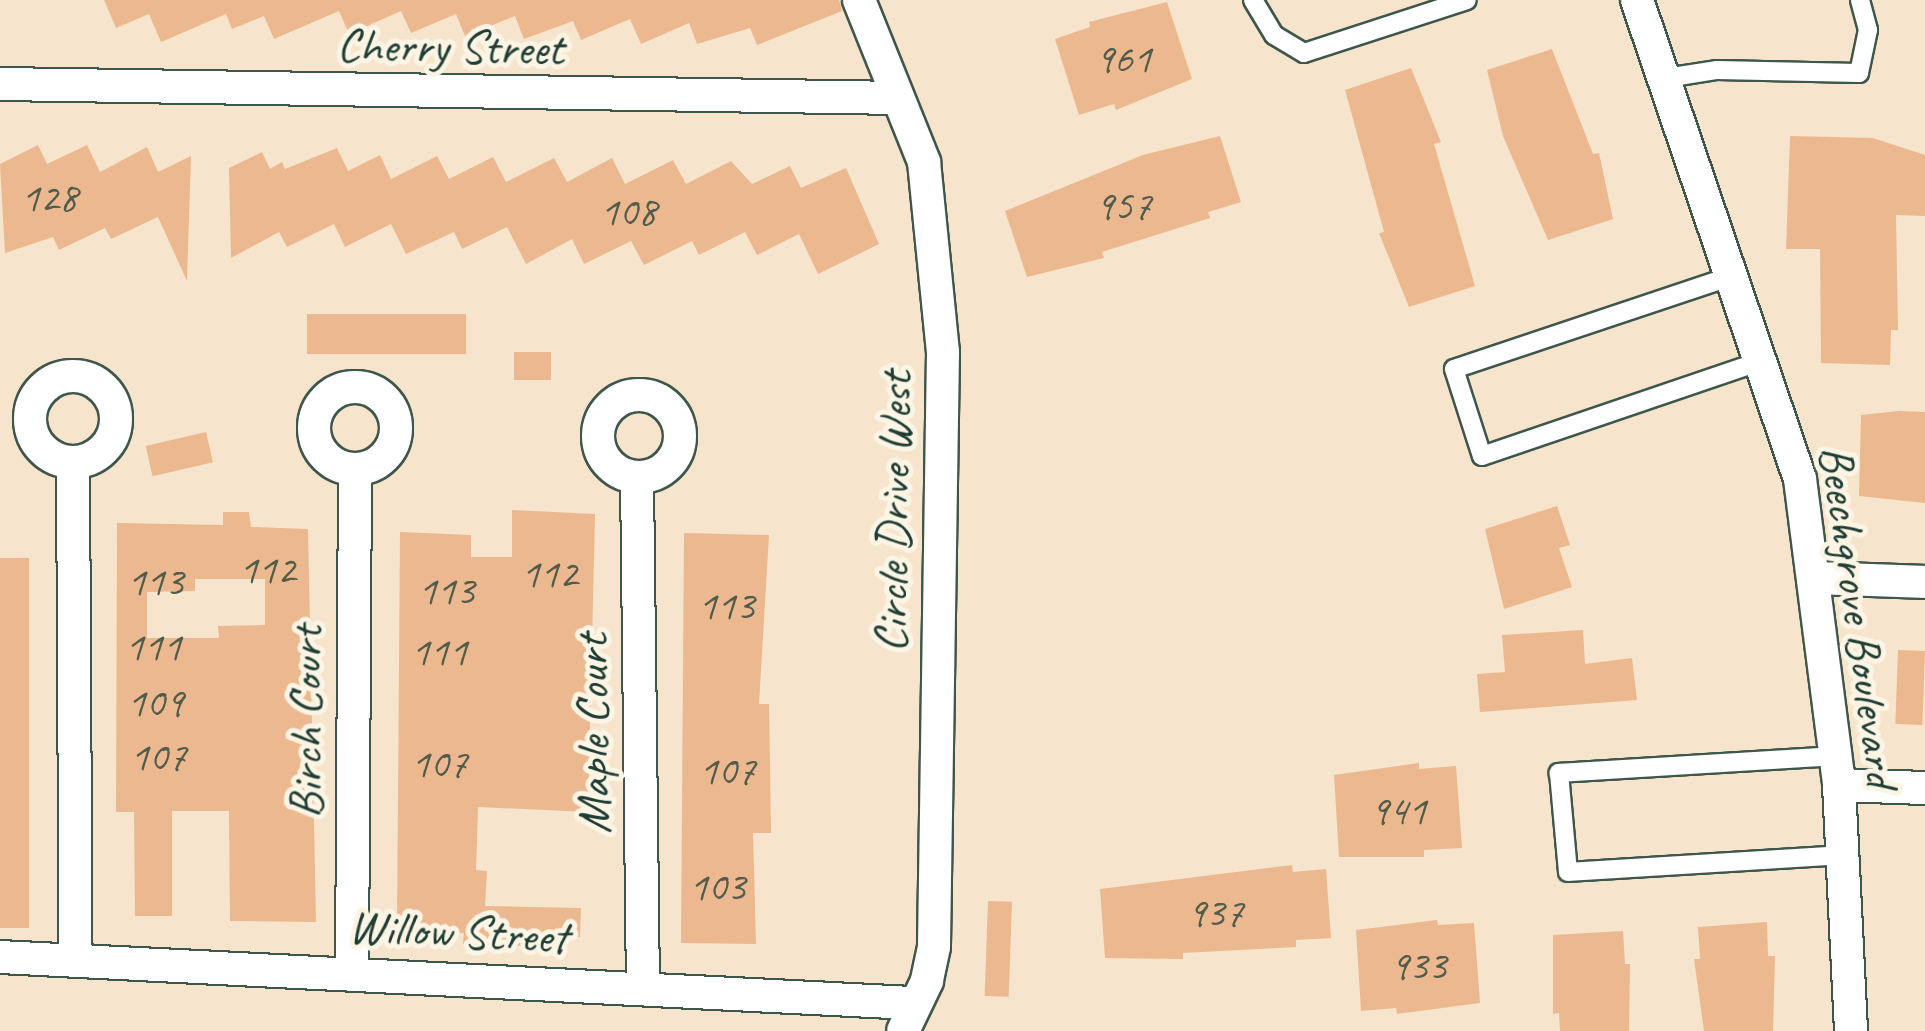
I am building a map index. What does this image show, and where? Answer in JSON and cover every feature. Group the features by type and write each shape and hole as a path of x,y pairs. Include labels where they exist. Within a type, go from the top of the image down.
{"street":[{"name":"Circle Drive West","path":"860,0 924,162 943,352 934,948 927,981 907,1017"},
{"name":"Beechgrove Boulevard","path":"1636,0 1666,78 1800,479 1816,578 1838,770 1851,1031"},
{"name":"Cherry Street","path":"0,84 898,98"},
{"path":"74,463 76,961"},
{"name":"Birch Court","path":"352,975 355,470"},
{"name":"Maple Court","path":"637,477 643,989"},
{"path":"1816,578 1925,582"},
{"path":"1838,770 1925,788"},
{"name":"Willow Street","path":"0,957 643,989 907,1017"}],"lane":[{"path":"1253,0 1274,35 1304,52 1467,0"},
{"path":"1666,78 1717,70 1859,73 1868,30 1860,0"},
{"path":"1732,276 1454,368 1482,456 1761,361"},
{"path":"1838,770 1559,773 1568,872 1843,855"}],"building":[{"path":"104,0 839,0 842,11 757,45 750,28 697,44 689,23 641,44 630,19 581,40 573,21 524,39 515,16 465,36 456,14 411,33 401,11 349,34 339,11 274,39 264,16 232,29 226,14 161,42 149,14 116,28"},
{"path":"1167,2 1192,79 1116,110 1114,104 1079,115 1055,39 1090,27 1089,22"},
{"path":"1552,49 1593,154 1599,153 1613,219 1548,240 1503,136 1487,70"},
{"path":"1411,68 1441,142 1434,144 1475,286 1409,307 1379,233 1384,232 1345,90"},
{"path":"1220,136 1241,202 1208,212 1210,218 1102,252 1104,258 1027,277 1005,211 1143,155"},
{"path":"1790,136 1873,138 1925,155 1925,216 1896,215 1898,330 1891,330 1890,365 1821,363 1820,249 1786,249"},
{"path":"38,145 47,164 87,145 100,172 147,147 158,172 191,156 187,281 158,217 111,239 105,228 59,250 53,237 5,253 0,164"},
{"path":"337,148 348,171 380,155 391,179 437,156 449,179 493,157 506,182 554,158 567,182 612,158 625,184 673,160 686,184 731,161 752,184 790,166 801,188 846,168 879,244 818,274 799,234 757,255 745,232 699,255 692,241 644,265 631,241 584,264 572,239 526,264 507,227 462,249 454,232 406,254 391,224 345,247 334,224 287,247 279,232 231,258 229,168 262,152 270,169 282,162 285,169"},
{"path":"307,314 466,314 466,354 307,354"},
{"path":"514,352 551,352 551,380 514,380"},
{"path":"1925,412 1925,503 1859,496 1861,415"},
{"path":"206,432 213,462 153,476 146,446"},
{"path":"1557,506 1570,545 1559,548 1572,587 1504,609 1485,529"},
{"path":"512,510 595,514 588,812 478,807 476,870 487,871 485,906 581,908 580,937 553,937 553,947 463,944 464,933 397,930 400,532 471,535 471,557 512,557"},
{"path":"223,512 249,512 251,527 308,529 316,922 230,921 229,811 172,811 172,916 135,916 134,812 116,812 117,523 223,525","holes":["195,579 265,579 265,625 218,626 219,638 147,638 147,592 195,591"]},
{"path":"684,533 769,535 759,704 769,704 771,833 753,833 756,944 681,943"},
{"path":"0,558 29,558 29,928 0,928"},
{"path":"1583,630 1585,664 1632,658 1637,700 1480,712 1477,674 1505,672 1502,635"},
{"path":"1898,650 1925,651 1922,725 1895,724"},
{"path":"1419,763 1419,769 1456,766 1462,848 1424,850 1424,857 1339,857 1334,775"},
{"path":"1292,865 1293,872 1326,869 1331,938 1296,940 1296,947 1183,953 1183,959 1105,958 1100,889"},
{"path":"988,901 1012,902 1009,997 985,996"},
{"path":"1437,920 1438,925 1474,923 1480,1003 1397,1014 1396,1008 1361,1011 1356,930"},
{"path":"1767,922 1768,956 1775,956 1773,1031 1704,1031 1694,959 1700,959 1698,927"},
{"path":"1623,931 1625,964 1630,964 1629,1031 1560,1031 1559,1013 1553,1014 1553,935"}]}
